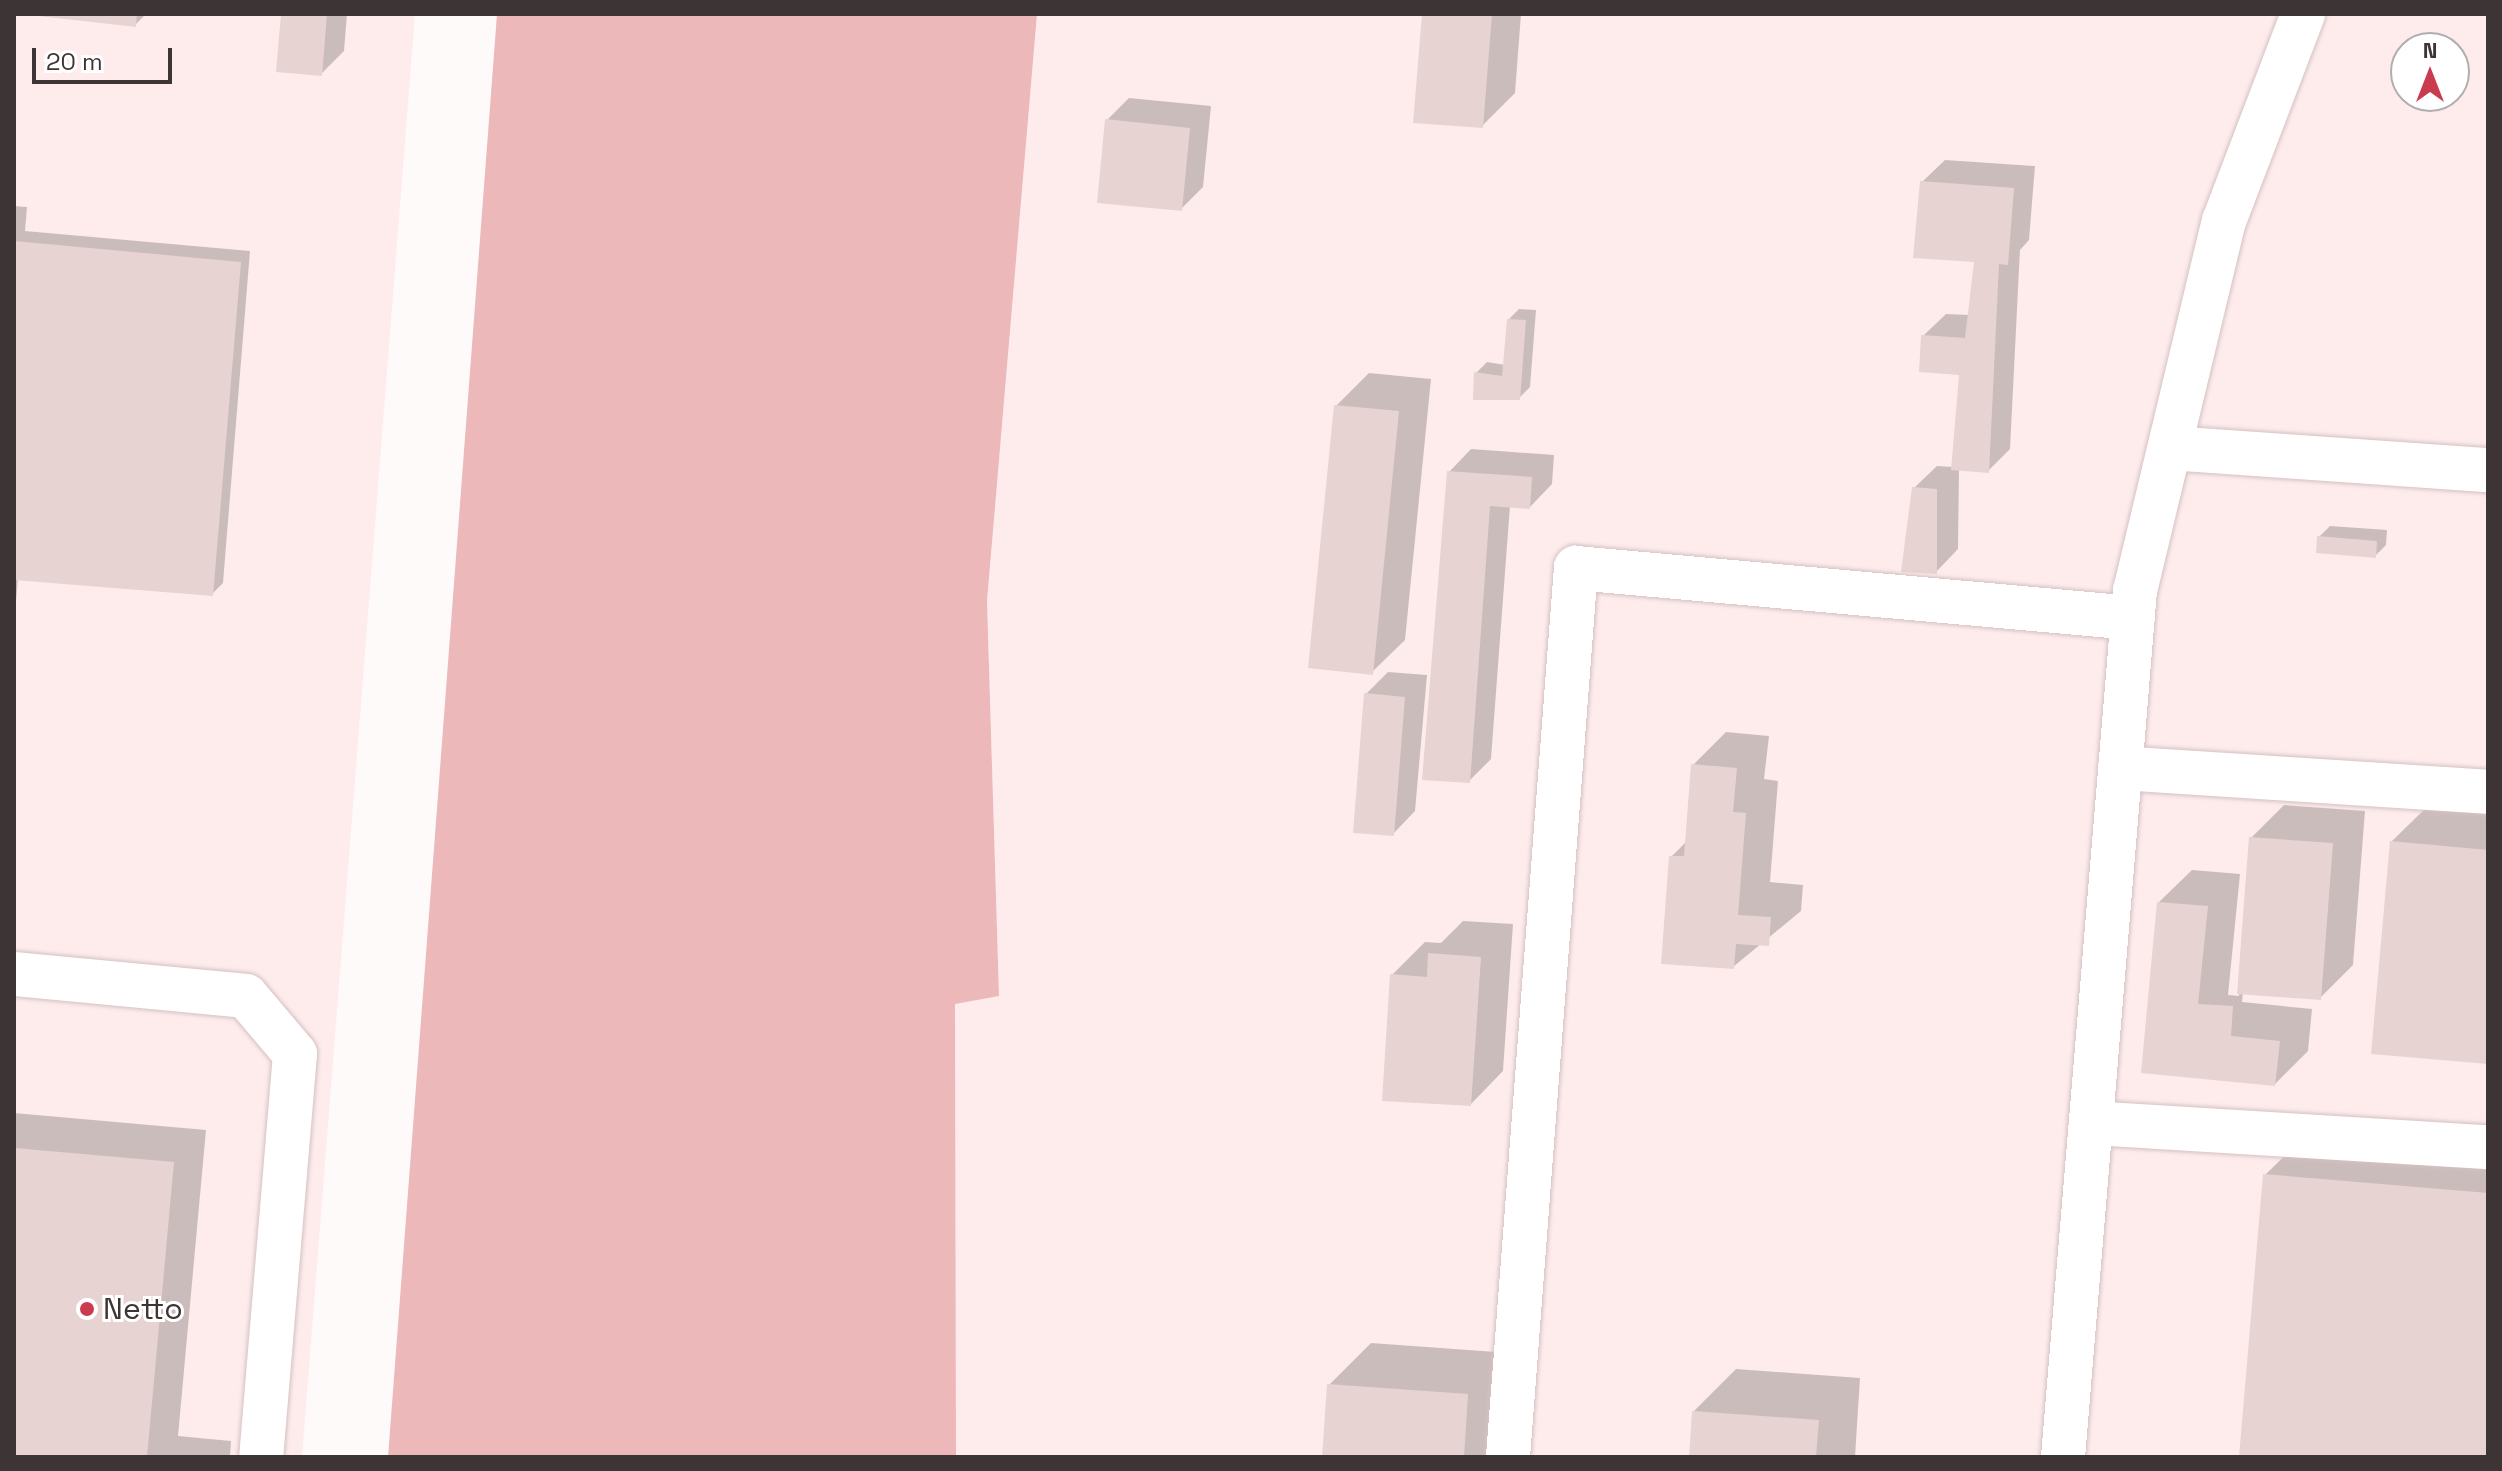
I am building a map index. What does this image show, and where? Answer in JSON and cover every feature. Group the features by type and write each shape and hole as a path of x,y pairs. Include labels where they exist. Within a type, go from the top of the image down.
{"lane":[{"path":"2063,1457 2133,618 2224,221 2303,14"},
{"path":"2170,448 2488,470"},
{"path":"1508,1457 1576,568 2133,618"},
{"path":"2120,768 2488,792"},
{"path":"14,974 246,996 295,1054 261,1457"},
{"path":"2091,1123 2488,1147"}],"shaded area":[{"path":"14,14 415,14 302,1457 14,1457"},
{"path":"497,14 1037,14 987,601 999,996 955,1004 956,1457 388,1457"},
{"path":"1037,14 2488,14 2488,1457 956,1457 955,1004 999,996 987,601"}],"building":[{"path":"21,14 137,14 136,27"},
{"path":"281,14 327,14 322,76 276,72"},
{"path":"1422,14 1492,14 1483,128 1413,123"},
{"path":"1105,119 1190,128 1182,211 1097,203"},
{"path":"1920,181 2014,188 2008,265 1999,264 1989,473 1951,470 1959,375 1919,372 1921,335 1965,338 1974,262 1913,258"},
{"path":"14,241 241,262 213,596 14,580"},
{"path":"1507,319 1526,320 1520,400 1473,400 1474,372 1502,376"},
{"path":"1334,405 1399,411 1373,675 1308,668"},
{"path":"1447,471 1532,477 1530,509 1490,506 1470,783 1422,780"},
{"path":"1912,487 1937,489 1937,574 1901,572"},
{"path":"2317,536 2377,541 2376,558 2316,553"},
{"path":"1364,693 1405,697 1394,836 1353,833"},
{"path":"1691,764 1737,768 1733,812 1746,813 1738,915 1771,917 1769,946 1736,944 1734,969 1661,964 1669,856 1684,856"},
{"path":"2249,837 2333,843 2321,1000 2237,994"},
{"path":"2390,841 2488,850 2488,1064 2371,1054"},
{"path":"2157,902 2208,906 2198,1004 2233,1006 2231,1036 2280,1041 2275,1086 2141,1073"},
{"path":"1428,953 1481,957 1471,1106 1382,1101 1390,974 1427,977"},
{"name":"Netto","path":"14,1148 174,1162 147,1457 14,1457"},
{"path":"2263,1174 2488,1193 2488,1457 2239,1457"},
{"path":"1327,1384 1468,1394 1464,1457 1322,1457"},
{"path":"1692,1411 1819,1420 1816,1457 1689,1457"}],"place":[{"name":"Netto","path":"87,1309"}]}
